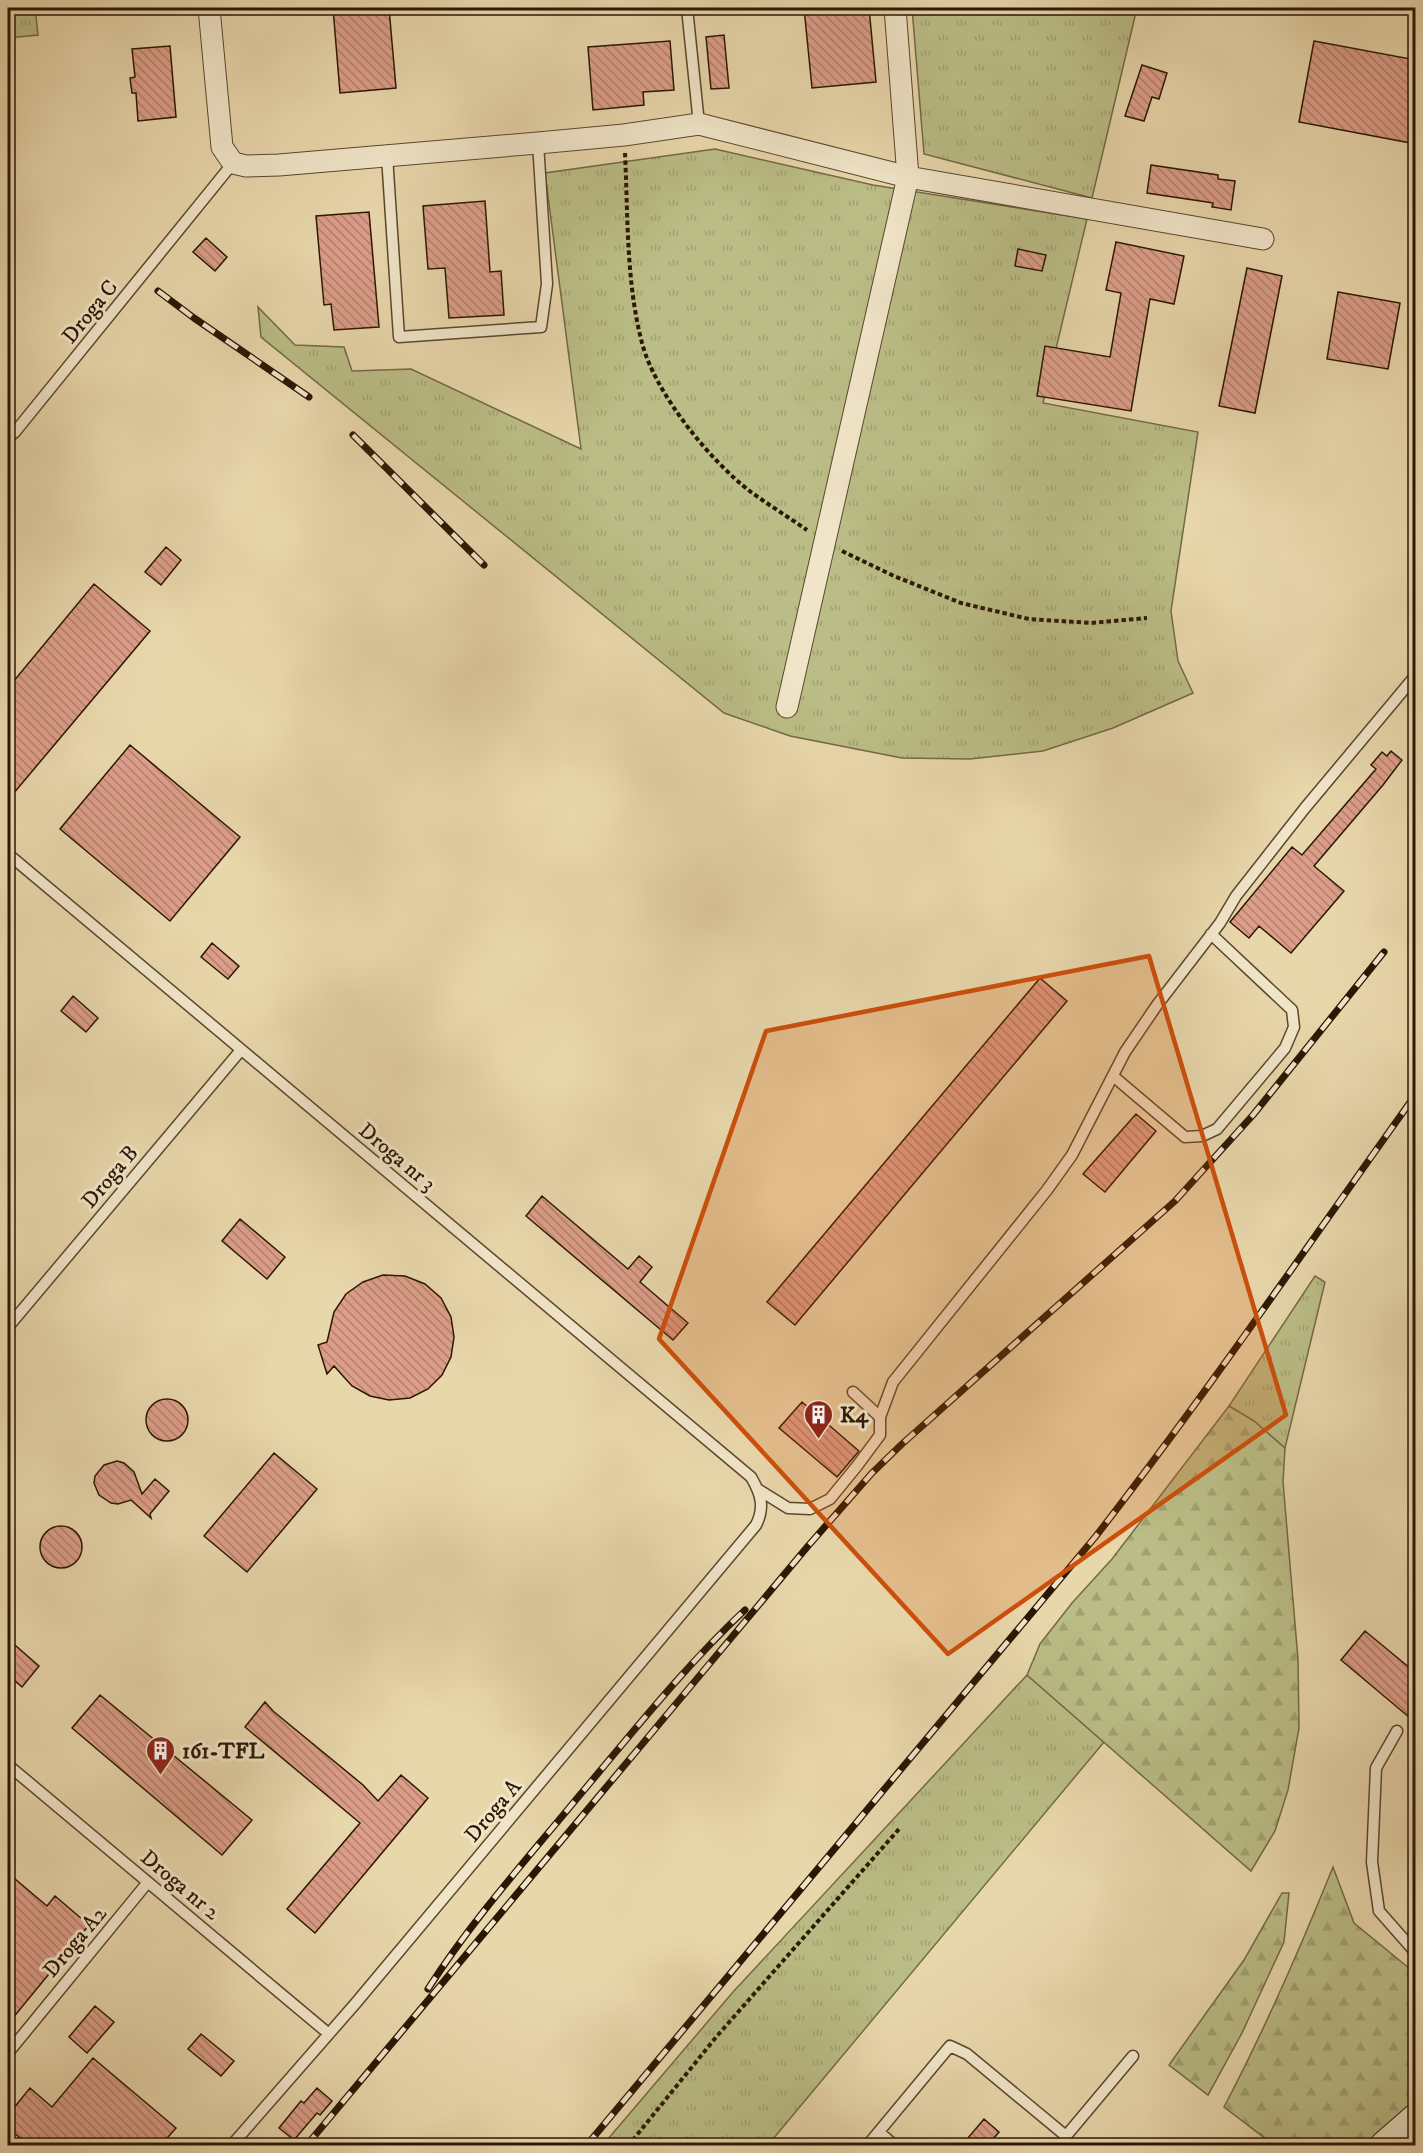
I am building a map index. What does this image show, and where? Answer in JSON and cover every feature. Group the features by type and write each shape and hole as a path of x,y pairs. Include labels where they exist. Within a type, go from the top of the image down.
{"main road":[{"path":"1385,2145 1416,2119"}],"street":[{"path":"209,8 222,147 233,163 246,166 538,143 624,135 699,124 908,177 1263,239"},
{"path":"787,707 908,177 895,8"}],"lane":[{"path":"687,8 699,124"},
{"path":"387,156 399,337 541,327 547,284 538,143"},
{"name":"Droga C","path":"8,438 233,163"},
{"name":"Droga nr 3","path":"8,854 743,1471 759,1490 788,1508 810,1509 830,1499 880,1435 880,1417 893,1382 1047,1191 1072,1155 1125,1052 1236,896 1305,808 1416,675"},
{"path":"1113,1076 1185,1137 1202,1136 1217,1129 1285,1048 1294,1027 1292,1010 1211,934"},
{"name":"Droga B","path":"8,1327 240,1050"},
{"path":"853,1392 880,1417"},
{"name":"Droga A","path":"231,2145 329,2034 756,1525 761,1516 762,1505 759,1490"},
{"path":"1397,1731 1376,1768 1372,1862 1379,1911 1416,1953"},
{"name":"Droga nr 2","path":"8,1765 329,2034"},
{"name":"Droga A2","path":"8,2052 148,1882"},
{"path":"867,2145 950,2046 966,2054 1066,2136 1133,2056"},
{"path":"879,2132 895,2145"}],"path":[{"path":"624,135 634,299 642,345 661,387 685,425 717,461 749,491 825,542 894,576 961,603 1029,618 1090,623 1147,618"},
{"path":"628,2145 717,2036 899,1829"}],"highlighted area":[{"path":"1149,956 1286,1415 948,1654 659,1339 766,1031"}],"green space":[{"path":"8,8 35,8 38,35 8,38"},
{"path":"912,8 1137,8 1092,198 924,154"},
{"path":"715,149 873,185 1087,219 1043,403 1198,432 1171,611 1178,661 1193,693 1113,728 1043,751 970,759 902,758 790,736 724,713 261,337 258,307 295,345 344,347 352,371 411,369 581,449 545,173"},
{"path":"1315,1276 1325,1282 1285,1448 1254,1421 1229,1406"},
{"path":"1229,1406 1254,1421 1285,1448 1283,1482 1298,1659 1299,1728 1288,1790 1275,1831 1251,1871 1027,1675 1040,1644 1072,1603 1112,1559"},
{"path":"1027,1675 1104,1742 768,2145 602,2146 733,1992"},
{"path":"1333,1867 1354,1923 1415,1973 1415,2106 1369,2146 1274,2145 1224,2107 1282,1988"},
{"path":"1282,1893 1289,1893 1284,1942 1242,2033 1208,2095 1169,2065 1244,1960"}],"building":[{"path":"333,8 389,8 396,88 340,93"},
{"path":"804,8 869,8 876,82 812,88"},
{"path":"724,35 729,88 711,89 706,37"},
{"path":"670,41 674,90 643,92 644,105 593,110 588,47"},
{"path":"1314,41 1416,60 1416,144 1299,122"},
{"path":"170,46 176,117 138,121 136,93 132,93 130,78 135,77 132,49"},
{"path":"1142,65 1167,73 1159,99 1152,97 1144,121 1125,116"},
{"path":"1151,165 1218,175 1218,179 1235,181 1231,210 1212,207 1213,203 1147,193"},
{"path":"485,201 490,272 501,271 504,315 449,318 445,268 428,269 423,206"},
{"path":"369,212 379,327 334,330 331,304 324,305 316,216"},
{"path":"206,238 227,257 215,271 193,252"},
{"path":"1116,242 1184,256 1174,304 1150,299 1131,411 1037,396 1045,346 1110,357 1121,293 1106,290"},
{"path":"1018,249 1046,255 1042,271 1015,266"},
{"path":"1247,268 1282,276 1255,413 1219,406"},
{"path":"1338,292 1400,303 1388,369 1327,359"},
{"path":"166,547 181,560 161,585 145,572"},
{"path":"94,584 150,631 8,800 8,688"},
{"path":"130,745 240,837 170,921 60,829"},
{"path":"1391,751 1402,760 1314,866 1344,891 1291,953 1259,926 1249,938 1230,922 1292,847 1302,855 1376,769 1371,765 1382,752 1387,756"},
{"path":"212,943 239,966 228,979 201,957"},
{"path":"1040,978 1067,1001 795,1325 767,1302"},
{"path":"73,996 98,1018 86,1032 61,1011"},
{"path":"1136,1114 1156,1131 1105,1192 1083,1174"},
{"path":"542,1196 628,1269 639,1256 652,1267 640,1282 688,1323 673,1340 526,1216"},
{"path":"240,1219 285,1257 267,1279 222,1241"},
{"path":"383,1275 405,1276 425,1284 441,1298 451,1317 454,1337 451,1357 442,1375 428,1389 410,1398 389,1400 370,1396 352,1386 334,1366 327,1374 318,1345 327,1342 334,1312 346,1294 363,1282"},
{"path":"167,1399 175,1400 182,1405 187,1412 187,1428 182,1435 175,1440 167,1441 159,1440 152,1435 147,1428 146,1420 147,1412 152,1405 159,1400"},
{"name":"K4","path":"802,1402 859,1451 837,1477 779,1428"},
{"path":"274,1453 317,1489 247,1572 204,1536"},
{"path":"117,1461 124,1463 134,1472 142,1494 155,1479 169,1491 150,1514 151,1518 131,1500 118,1504 111,1503 99,1495 94,1483 95,1476 104,1465"},
{"path":"61,1526 69,1527 76,1532 81,1539 81,1555 76,1562 69,1567 61,1568 53,1567 46,1562 41,1555 40,1547 41,1539 46,1532 53,1527"},
{"path":"1365,1631 1416,1673 1416,1723 1341,1660"},
{"path":"8,1639 39,1666 22,1687 8,1675"},
{"name":"161-TFL","path":"100,1695 252,1820 222,1855 72,1728"},
{"path":"265,1702 363,1785 378,1801 401,1775 428,1798 315,1933 287,1909 360,1823 245,1727"},
{"path":"8,1873 47,1906 55,1896 89,1925 8,2024"},
{"path":"95,2006 114,2022 87,2053 69,2037"},
{"path":"201,2034 234,2061 221,2076 188,2049"},
{"path":"93,2058 176,2128 161,2145 29,2145 8,2128 8,2115 30,2088 52,2107"},
{"path":"317,2088 332,2101 320,2115 317,2113 294,2140 279,2128 301,2101 304,2103"},
{"path":"984,2119 999,2132 988,2145 962,2145"}],"railway":[{"path":"158,291 309,397"},
{"path":"353,435 484,565"},
{"path":"306,2146 808,1546 872,1473 1175,1201 1253,1115 1384,952"},
{"path":"586,2146 1096,1536 1218,1372 1416,1094"},
{"path":"428,1989 481,1914 619,1748 680,1677 745,1610"}],"place":[{"name":"K4","path":"819,1440"},
{"name":"161-TFL","path":"161,1776"}]}
